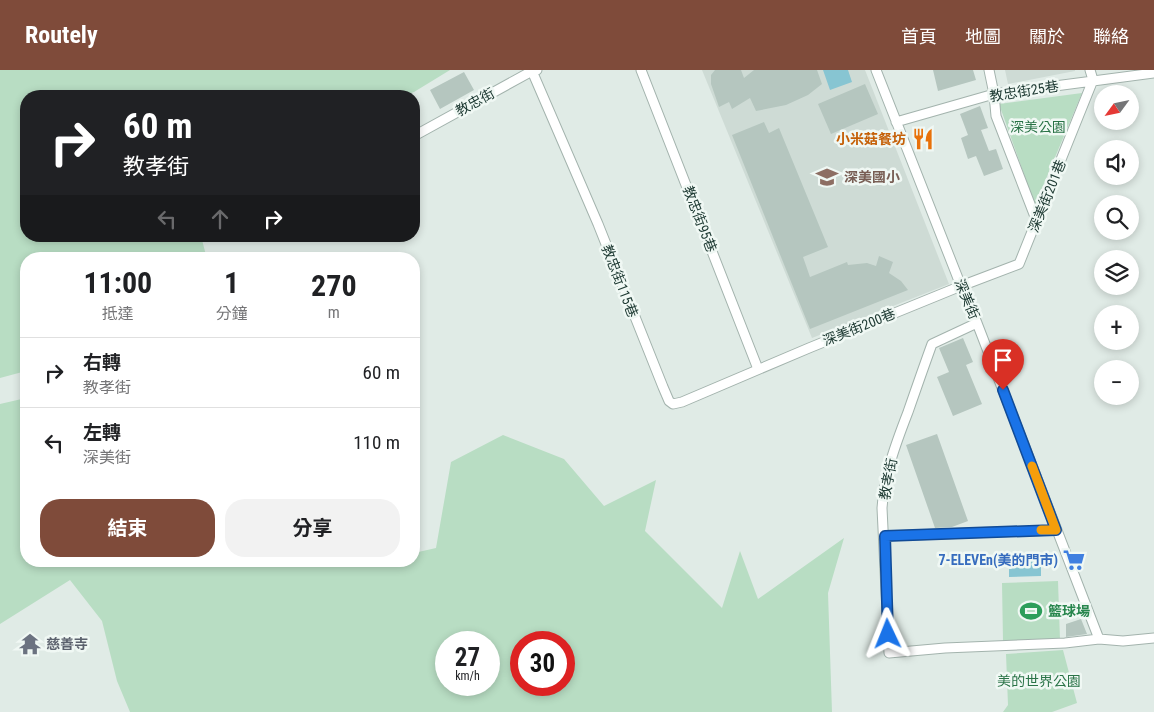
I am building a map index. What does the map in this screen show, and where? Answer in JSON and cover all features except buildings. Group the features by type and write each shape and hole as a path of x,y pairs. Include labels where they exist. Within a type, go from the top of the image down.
{"street":[{"name":"教忠街95巷","path":"641,70 758,369"},
{"name":"深美街","path":"876,70 977,322 1056,530"},
{"path":"989,70 996,116 1037,222"},
{"path":"1090,70 1093,80"},
{"name":"教忠街115巷","path":"535,71 669,401 673,404 682,402 758,369"},
{"name":"教忠街","path":"420,133 535,71"},
{"name":"教忠街25巷","path":"896,122 994,94 1154,73"},
{"name":"深美街201巷","path":"961,286 1019,264 1093,80"},
{"name":"深美街200巷","path":"758,369 961,286"},
{"name":"教孝街","path":"977,322 932,344 896,443 887,474 883,493 889,653 1065,643 1099,639"},
{"path":"885,536 1056,530 1099,639 1123,641 1154,638"}],"shaded area":[{"name":"深美國小","path":"702,70 865,70 949,284 812,338"},
{"path":"1005,70 1075,70 1075,71 1008,84"}],"green space":[{"path":"0,70 450,70 417,90 20,90 20,242 203,242 205,252 20,252 20,373 0,378"},
{"name":"深美公園","path":"1082,93 1035,205 999,104"},
{"path":"20,399 20,567 420,567 420,552 436,548 451,462 503,435 564,459 604,506 656,480 645,531 722,608 740,551 758,599 844,538 828,593 832,712 130,712 117,681 102,621 70,580 0,624 0,404"},
{"name":"籃球場","path":"1058,581 1060,640 1003,641 1002,583"},
{"name":"美的世界公園","path":"1063,650 1077,703 1052,712 1003,712 1008,705 1006,654"}],"water":[{"path":"823,70 848,70 852,82 830,90"},
{"path":"1041,561 1041,576 1009,577 1009,562"}],"slow traffic":[{"path":"1032,466 1056,530 1041,530"}],"place":[{"name":"小米菇餐坊","path":"923,139"},
{"name":"深美國小","path":"827,177"},
{"name":"7-ELEVEn(美的門市)","path":"1074,560"},
{"name":"籃球場","path":"1031,611"},
{"name":"慈善寺","path":"30,644"}],"route":[{"path":"888,634 885,536 1056,530 1003,390"}]}
